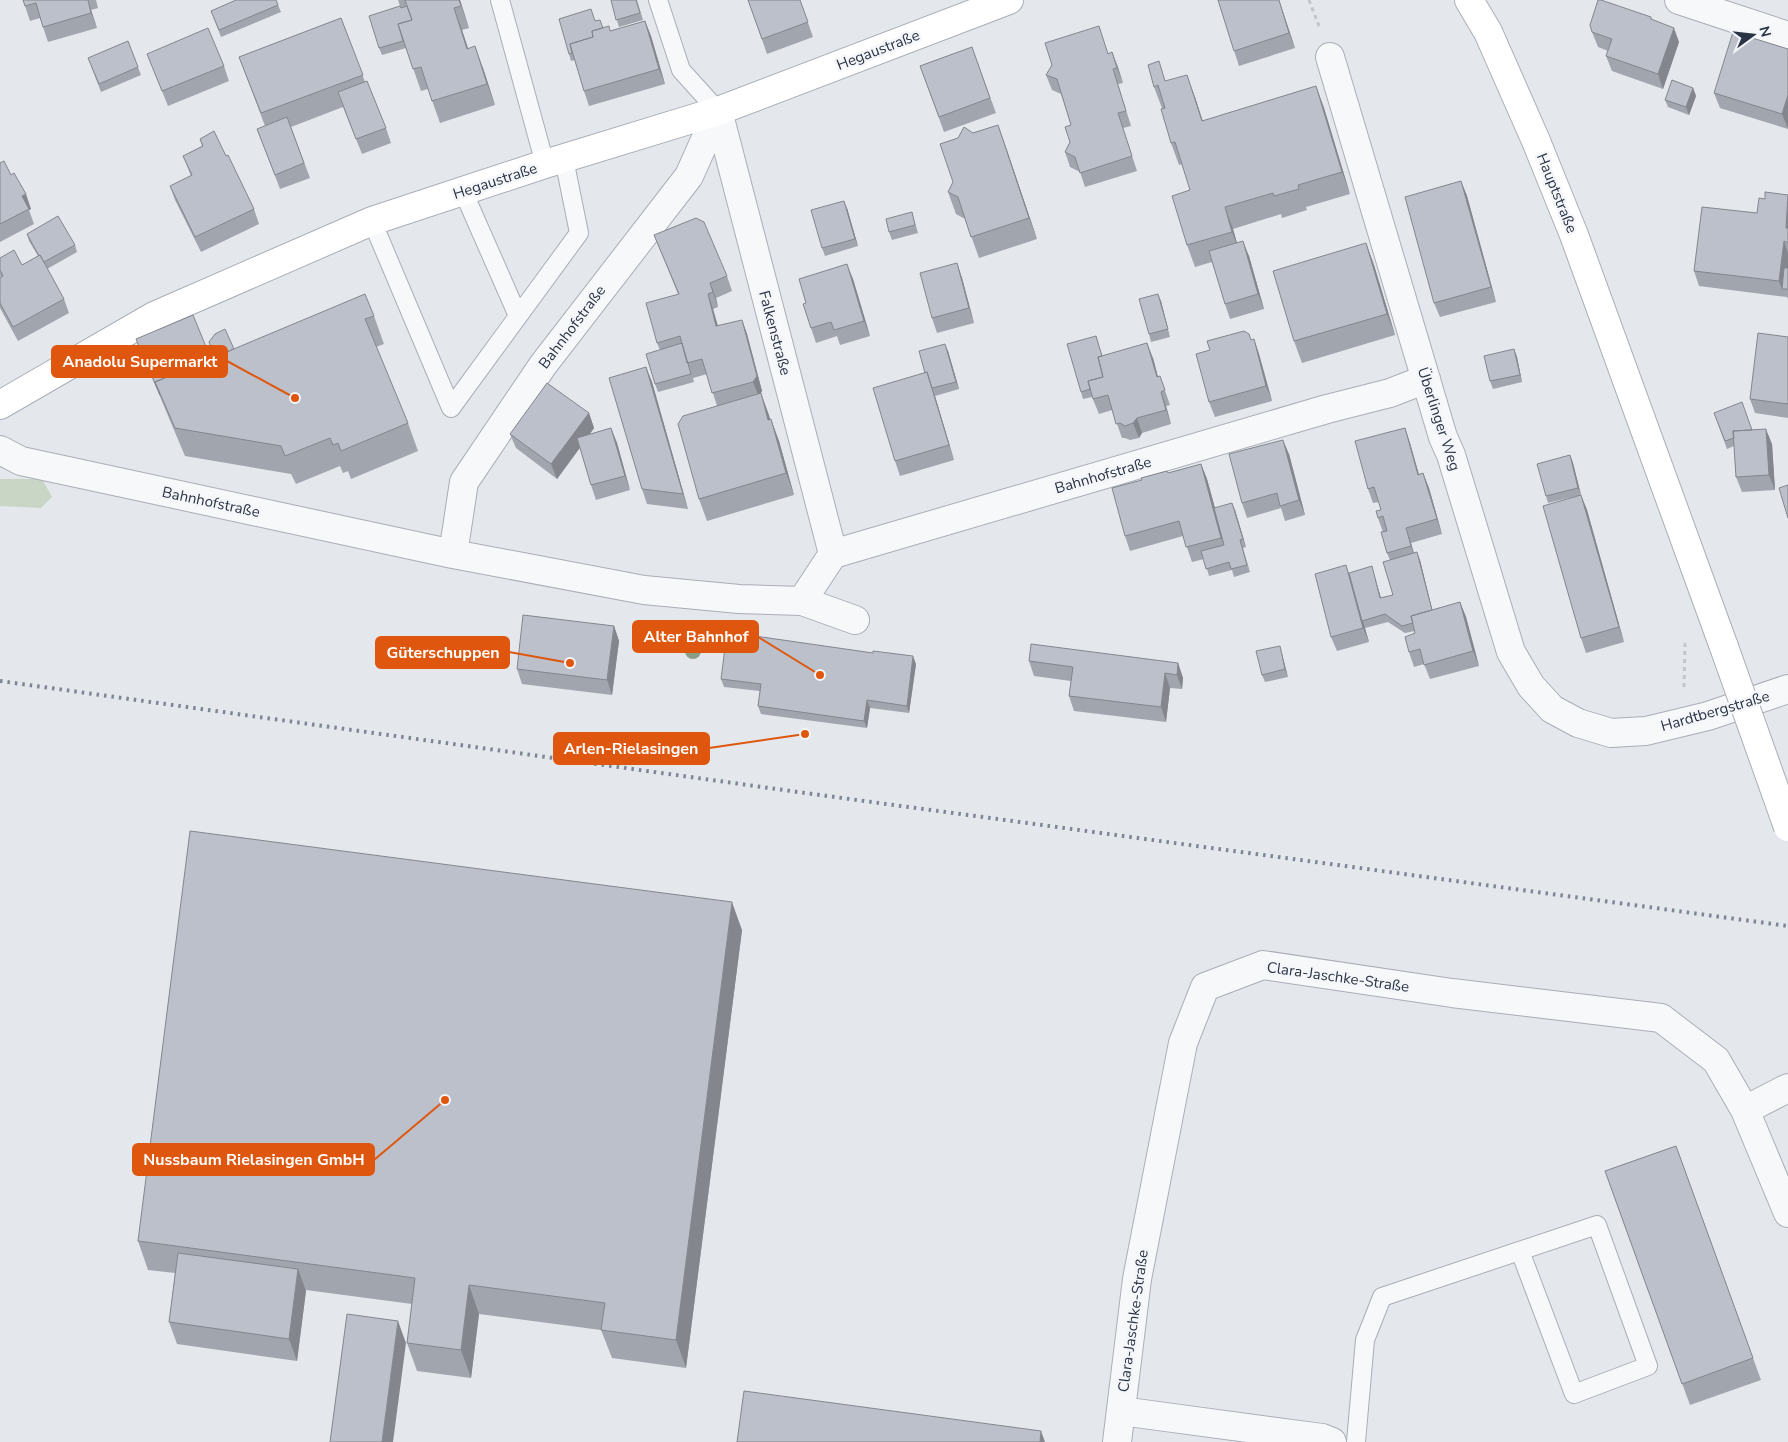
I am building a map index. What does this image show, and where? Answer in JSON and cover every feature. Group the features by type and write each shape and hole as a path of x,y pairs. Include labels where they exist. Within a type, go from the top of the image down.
{"main road":[{"name":"Hegaustraße","path":"0,405 154,316 372,222 555,161 718,111 1009,0"},
{"name":"Hauptstraße","path":"1469,0 1488,32 1574,235 1788,827"}],"street":[{"path":"1679,0 1787,30"},
{"name":"Überlinger Weg","path":"1330,57 1426,379 1511,652 1531,686 1552,709 1578,722 1611,733"},
{"name":"Bahnhofstraße","path":"453,554 464,482 543,365 689,176 718,111"},
{"name":"Falkenstraße","path":"718,111 832,554"},
{"name":"Bahnhofstraße","path":"832,554 1327,409 1390,393 1426,379"},
{"name":"Bahnhofstraße","path":"0,450 20,461 453,554 644,590 739,600 802,601 855,620"},
{"path":"802,601 832,554"},
{"name":"Hardtbergstraße","path":"1611,733 1646,731 1708,716 1788,689"},
{"name":"Clara-Jaschke-Straße","path":"1117,1442 1137,1280 1183,1043 1205,987 1264,965 1452,993 1661,1018 1716,1060 1745,1110 1788,1213"},
{"path":"1745,1110 1788,1088"},
{"path":"1121,1411 1322,1438 1332,1442"}],"lane":[{"path":"372,222 451,408 579,234 500,0"},
{"path":"658,0 681,70 718,111"},
{"path":"463,191 518,316"},
{"path":"1356,1442 1365,1340 1382,1297 1597,1225 1648,1366 1574,1394 1520,1251"}],"green space":[{"path":"0,479 42,479 52,497 41,508 0,506"}],"building":[{"path":"23,0 88,0 91,13 43,27 36,3 25,6"},
{"path":"236,0 276,0 278,5 219,30 211,11"},
{"path":"405,0 459,0 461,6 454,8 467,49 475,46 487,84 432,101 421,67 413,69 398,24 412,20"},
{"path":"611,0 636,0 640,13 616,20"},
{"path":"748,0 800,0 808,22 762,39"},
{"path":"1218,0 1279,0 1289,33 1234,51"},
{"path":"1598,0 1651,17 1651,19 1674,28 1658,74 1606,56 1612,39 1592,32 1590,25"},
{"path":"400,6 401,8 407,6 412,20 398,24 403,41 379,48 369,16"},
{"path":"591,9 595,21 600,20 603,28 592,31 593,37 570,44 572,53 569,54 559,19"},
{"path":"341,18 363,75 261,113 239,57"},
{"path":"645,21 659,69 584,91 570,44 593,37 592,31 609,26 610,31"},
{"path":"1099,26 1108,54 1112,52 1117,68 1113,69 1126,111 1118,113 1132,156 1080,173 1075,157 1065,152 1070,142 1065,127 1071,125 1057,79 1046,75 1052,65 1045,43"},
{"path":"208,28 224,66 162,91 147,54"},
{"path":"1733,32 1788,49 1788,95 1782,114 1714,93"},
{"path":"128,41 138,67 99,84 88,58"},
{"path":"972,47 990,98 939,117 920,66"},
{"path":"1159,61 1165,81 1187,75 1202,121 1316,86 1342,172 1298,185 1299,189 1274,196 1273,193 1225,207 1232,232 1187,245 1172,196 1190,190 1175,142 1171,143 1161,109 1165,108 1158,85 1154,87 1148,65"},
{"path":"1672,80 1693,88 1686,107 1665,100"},
{"path":"367,81 386,128 356,139 338,92"},
{"path":"287,117 304,163 275,175 257,129"},
{"path":"998,125 1029,218 971,237 958,197 948,192 953,182 940,144 958,138 964,127 973,133"},
{"path":"214,131 226,156 228,155 254,209 195,237 170,186 192,175 183,156 203,146 200,139"},
{"path":"4,161 11,175 14,173 26,194 22,196 29,209 0,224 0,163"},
{"path":"1461,181 1491,287 1434,303 1405,197"},
{"path":"1765,192 1788,195 1786,228 1788,228 1788,243 1784,241 1779,281 1694,271 1702,207 1757,213 1759,198 1765,199"},
{"path":"844,201 855,239 822,248 811,210"},
{"path":"912,212 915,225 889,232 886,219"},
{"path":"58,216 75,245 44,262 27,234"},
{"path":"696,218 704,222 727,276 710,283 713,292 708,294 716,326 742,320 757,376 753,382 712,393 702,359 687,363 680,336 657,343 646,303 679,294 654,235"},
{"path":"1243,241 1258,294 1225,304 1209,251"},
{"path":"1366,243 1387,314 1294,341 1273,271"},
{"path":"14,250 22,265 40,255 64,299 13,327 0,303 0,278 3,276 0,270 0,258"},
{"path":"957,263 969,308 932,318 920,273"},
{"path":"847,264 864,321 834,330 831,322 811,328 803,304 806,303 799,279"},
{"path":"1784,268 1788,268 1788,289 1782,289"},
{"path":"365,294 374,316 365,319 408,423 341,451 338,443 333,445 330,438 285,456 281,446 175,428 155,382"},
{"path":"1158,294 1168,329 1149,334 1139,299"},
{"path":"193,315 211,359 155,382 160,395 136,339"},
{"path":"225,329 234,349 215,357 209,342 215,334"},
{"path":"1244,331 1249,334 1251,340 1254,339 1266,386 1209,402 1196,354 1210,350 1207,341"},
{"path":"1758,333 1788,337 1788,404 1750,399"},
{"path":"1096,336 1102,356 1098,357 1103,377 1088,381 1090,389 1081,392 1067,344"},
{"path":"682,343 691,374 655,384 646,354"},
{"path":"1147,343 1157,377 1160,376 1165,390 1161,392 1166,410 1137,418 1133,423 1125,426 1120,423 1116,424 1108,395 1093,399 1088,381 1103,377 1098,357"},
{"path":"945,344 956,382 932,388 927,372 925,373 919,351"},
{"path":"1514,349 1520,375 1490,381 1484,356"},
{"path":"646,367 683,494 642,489 609,378"},
{"path":"927,372 949,445 895,461 873,388"},
{"path":"547,383 589,413 551,464 510,434"},
{"path":"761,393 768,420 771,419 786,473 699,499 678,424 683,416"},
{"path":"1742,402 1752,430 1733,431 1734,438 1725,441 1714,413"},
{"path":"611,428 625,476 591,485 577,438"},
{"path":"1405,428 1418,475 1423,473 1437,519 1406,528 1411,546 1387,553 1381,532 1387,531 1383,516 1378,518 1376,511 1381,510 1374,487 1368,489 1355,441"},
{"path":"1766,429 1769,475 1736,477 1733,431"},
{"path":"1283,440 1299,500 1280,506 1277,493 1242,503 1229,454"},
{"path":"1570,455 1578,488 1546,496 1537,464"},
{"path":"1201,464 1221,538 1186,547 1179,521 1125,536 1112,488 1142,480 1141,478"},
{"path":"1788,485 1788,518 1779,488"},
{"path":"1581,495 1619,627 1581,638 1543,506"},
{"path":"1232,503 1243,539 1240,540 1247,565 1231,569 1229,562 1206,569 1201,551 1224,545 1214,508"},
{"path":"1417,552 1432,610 1411,616 1413,623 1402,626 1385,614 1362,621 1349,573 1372,566 1380,598 1393,595 1383,562"},
{"path":"1346,565 1363,628 1331,637 1315,574"},
{"path":"1460,602 1473,651 1424,665 1420,649 1409,652 1405,637 1415,633 1411,616"},
{"path":"523,615 614,626 607,680 517,669"},
{"path":"727,632 873,653 873,651 913,656 907,706 867,700 864,721 758,706 761,684 721,679"},
{"path":"1031,644 1178,663 1177,675 1165,673 1161,707 1069,696 1073,667 1029,661"},
{"path":"1280,646 1285,669 1262,675 1256,651"},
{"path":"190,831 732,902 676,1340 601,1330 605,1303 469,1285 461,1350 407,1343 415,1278 138,1241"},
{"path":"1676,1146 1753,1358 1682,1384 1605,1171"},
{"path":"178,1253 298,1269 289,1339 169,1322"},
{"path":"347,1314 398,1321 382,1442 330,1442"},
{"path":"744,1391 1041,1431 1040,1442 737,1442"}],"railway":[{"path":"0,681 798,792 1788,926"}],"place":[{"name":"Anadolu Supermarkt","path":"295,398"},
{"name":"Güterschuppen","path":"570,663"},
{"name":"Alter Bahnhof","path":"820,675"},
{"name":"Arlen-Rielasingen","path":"805,734"},
{"name":"Nussbaum Rielasingen GmbH","path":"445,1100"}]}
